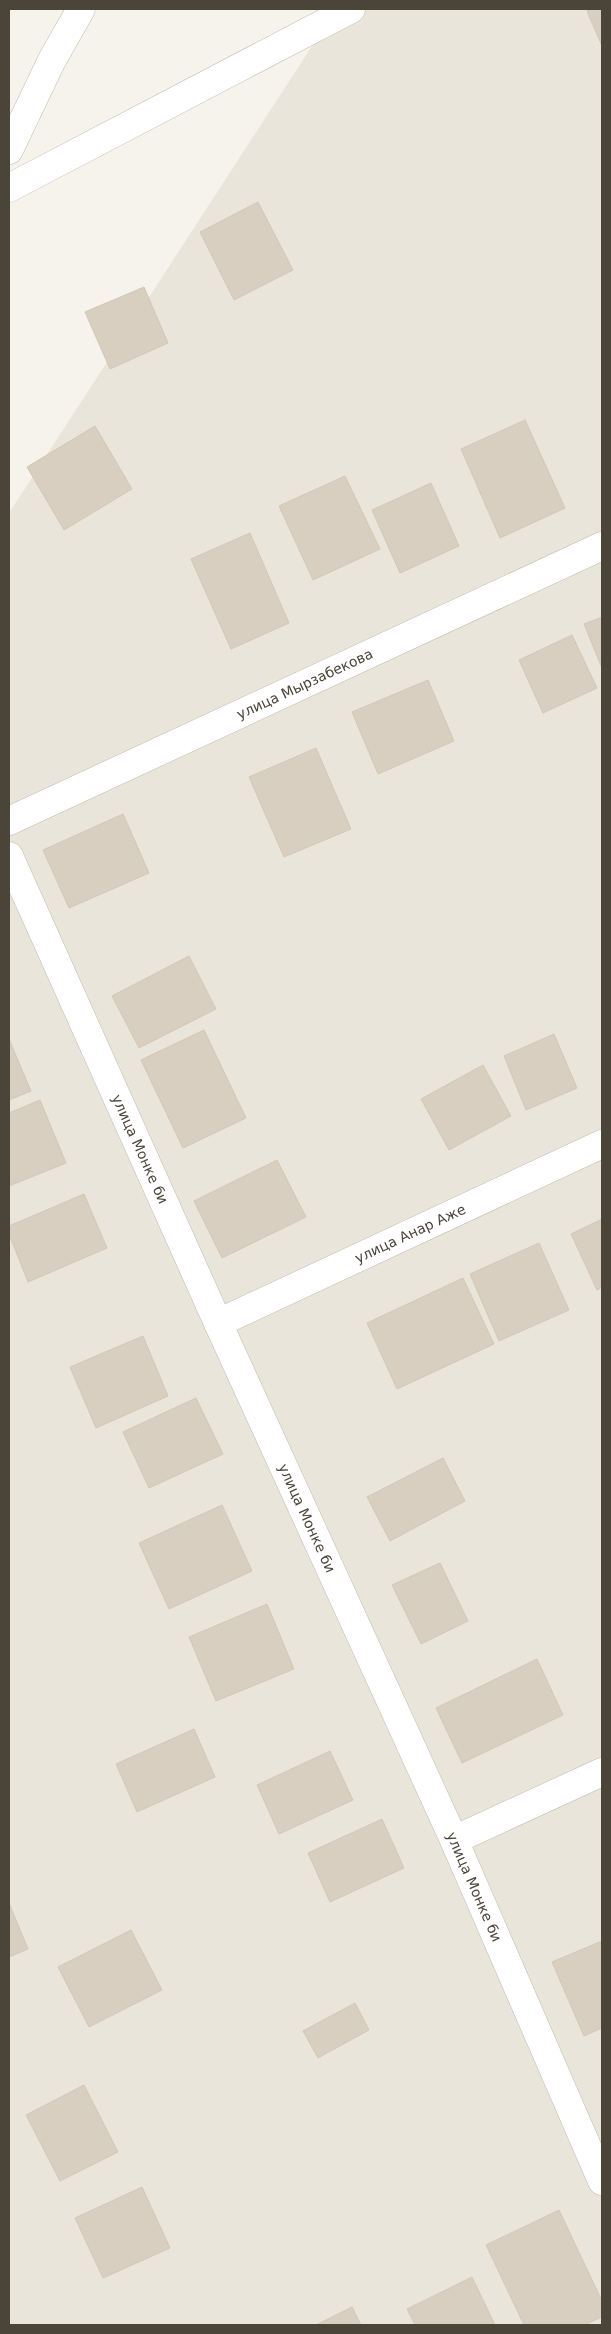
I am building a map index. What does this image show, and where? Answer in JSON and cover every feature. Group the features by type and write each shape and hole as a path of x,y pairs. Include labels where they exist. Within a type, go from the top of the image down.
{"street":[{"path":"9,150 52,60 81,9"},
{"path":"9,188 351,9"},
{"name":"улица Мырзабекова","path":"9,821 602,546"},
{"name":"улица Монке би","path":"9,856 218,1323 454,1840 602,2181"},
{"name":"улица Анар Аже","path":"218,1323 602,1144"},
{"path":"454,1840 602,1772"}],"shaded area":[{"path":"336,9 602,9 602,2325 9,2325 9,513"}],"building":[{"path":"602,9 602,46 587,11"},
{"path":"258,202 293,270 234,300 200,232"},
{"path":"144,287 168,343 110,369 85,312"},
{"path":"525,420 565,508 500,538 461,449"},
{"path":"95,426 132,489 64,530 27,467"},
{"path":"345,476 380,549 313,580 279,506"},
{"path":"431,483 459,546 400,573 372,510"},
{"path":"250,533 289,623 231,649 191,559"},
{"path":"602,617 602,668 584,624"},
{"path":"572,635 597,688 543,713 519,660"},
{"path":"428,680 454,741 378,774 352,712"},
{"path":"316,748 351,829 284,857 249,777"},
{"path":"123,814 149,873 69,908 43,850"},
{"path":"189,956 216,1009 139,1048 112,996"},
{"path":"204,1030 246,1118 183,1148 141,1060"},
{"path":"554,1034 577,1088 526,1110 504,1056"},
{"path":"9,1039 31,1091 9,1100"},
{"path":"483,1065 511,1116 449,1150 421,1099"},
{"path":"40,1100 66,1163 9,1186 9,1113"},
{"path":"277,1160 306,1217 222,1258 194,1201"},
{"path":"84,1194 107,1248 28,1282 9,1234 9,1226"},
{"path":"602,1219 602,1287 597,1290 571,1234"},
{"path":"539,1243 569,1310 499,1341 470,1274"},
{"path":"463,1278 494,1344 397,1389 367,1323"},
{"path":"143,1336 168,1396 96,1428 70,1367"},
{"path":"196,1398 223,1454 149,1488 123,1432"},
{"path":"443,1458 465,1501 390,1541 367,1497"},
{"path":"222,1505 252,1571 169,1609 139,1543"},
{"path":"440,1563 468,1621 421,1644 392,1585"},
{"path":"267,1604 294,1669 216,1701 189,1637"},
{"path":"537,1659 563,1715 462,1763 436,1708"},
{"path":"194,1729 215,1777 137,1812 116,1764"},
{"path":"330,1751 353,1800 279,1834 257,1785"},
{"path":"382,1819 404,1868 330,1902 308,1853"},
{"path":"9,1903 28,1949 9,1957"},
{"path":"131,1930 162,1990 89,2027 58,1967"},
{"path":"602,1941 602,2028 584,2036 552,1962"},
{"path":"355,2003 369,2030 318,2058 303,2031"},
{"path":"84,2085 118,2152 60,2181 26,2115"},
{"path":"142,2187 170,2248 103,2278 75,2218"},
{"path":"559,2210 602,2301 602,2317 584,2325 524,2325 486,2245"},
{"path":"472,2277 495,2325 415,2325 407,2309"},
{"path":"352,2307 361,2325 316,2325"}]}
